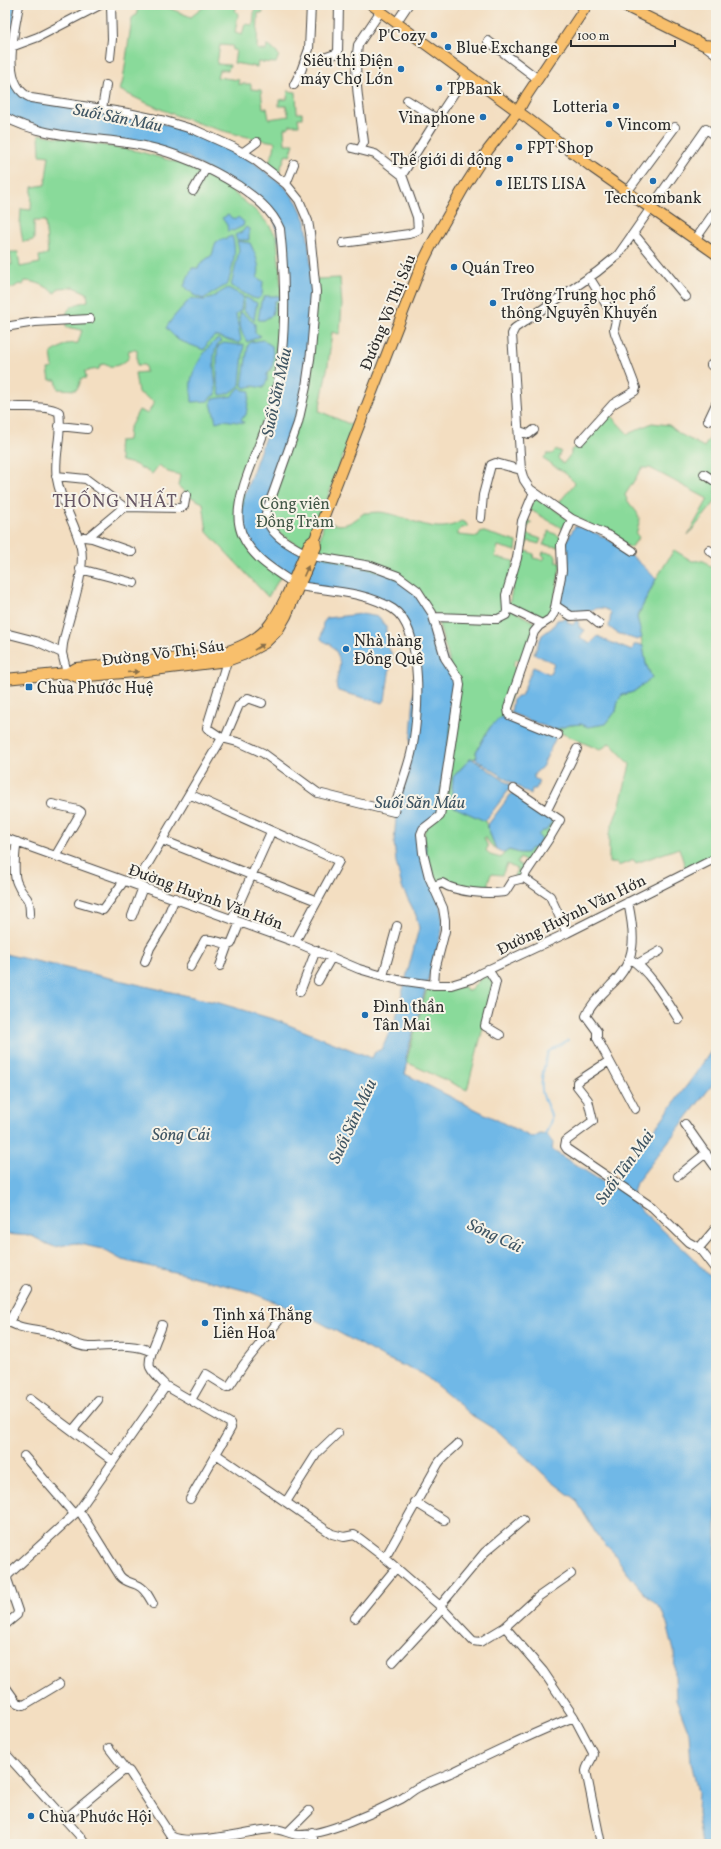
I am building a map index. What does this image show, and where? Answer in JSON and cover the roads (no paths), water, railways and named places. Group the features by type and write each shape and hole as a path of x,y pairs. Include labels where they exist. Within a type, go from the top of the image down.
{"main road":[{"path":"372,5 517,113 650,209 716,254"},
{"name":"Đường Võ Thị Sáu","path":"67,673 77,677 146,671 227,661 258,648 278,630 286,616 296,584 308,554 309,544 315,539 421,266 463,189 488,150 517,113 587,5"},
{"path":"623,5 704,45 716,46"},
{"name":"Đường Võ Thị Sáu","path":"5,679 67,673 76,668 195,657 217,654 234,649 270,626 296,584"}],"street":[{"path":"19,5 8,64 10,76 17,90 23,95 32,98 165,121 195,130 242,153 272,172 286,184 299,200 308,221 316,292 306,387 296,431 267,508 266,518 274,533 288,544 308,554 366,564 398,576 420,593 434,617 446,658 459,680 460,685 440,816 423,829 421,834 423,853 433,886 443,908 445,926 444,941 435,970 434,985"},
{"path":"11,47 38,37 100,5"},
{"path":"110,58 112,38 111,5"},
{"path":"294,85 309,49 311,5"},
{"path":"324,58 338,53 339,5"},
{"path":"396,23 408,5"},
{"path":"343,243 409,234 418,230 417,217 402,175 375,154 356,149 364,142 356,69 358,45 380,12"},
{"path":"488,41 538,79"},
{"path":"704,45 716,54"},
{"path":"402,175 466,75"},
{"path":"102,109 106,86"},
{"path":"407,100 437,119"},
{"path":"5,117 19,125 42,131 144,146 166,152 206,168 230,181 260,202 274,216 280,229 284,290 280,369 274,403 241,495 239,522 243,535 259,559 296,584 375,600 394,610 407,626 415,659 418,716 411,754 394,812 318,793 263,753 252,747 224,738 207,728 227,661"},
{"path":"627,192 675,127"},
{"path":"633,551 610,536 572,519 525,484 521,470 512,334 513,330 618,255 706,130 716,136"},
{"path":"242,153 257,142"},
{"path":"286,184 294,164"},
{"path":"193,191 206,168"},
{"path":"695,240 716,210"},
{"path":"634,234 686,297"},
{"path":"580,441 613,404 635,391 636,388 615,333 614,328 616,320 589,277"},
{"path":"5,327 35,322 90,319"},
{"path":"708,421 716,404"},
{"path":"5,406 54,410 59,412 56,476 63,502 77,537 82,555 64,637 62,653 67,673"},
{"path":"59,426 86,429"},
{"path":"519,431 529,434 534,430"},
{"path":"481,518 483,496 491,465 496,463 521,470"},
{"path":"704,474 716,482"},
{"path":"56,476 86,479 124,507 180,508 184,506 186,495"},
{"path":"434,617 498,619 506,615 506,594 518,554 522,521 534,492"},
{"path":"88,537 124,507"},
{"path":"558,734 509,715 508,710 531,638 536,628 553,616 562,571 562,545 572,519"},
{"path":"77,537 88,537 132,552"},
{"path":"80,569 134,583"},
{"path":"556,606 570,616 588,615 599,624"},
{"path":"507,607 542,624"},
{"path":"5,633 36,641 62,653"},
{"path":"132,916 139,886 162,840 224,738 241,703 248,698 262,703"},
{"path":"547,810 577,749"},
{"path":"514,789 558,818 559,822 534,858 524,878"},
{"path":"189,794 339,861 295,942"},
{"path":"52,804 81,812 56,855"},
{"path":"232,919 272,832"},
{"name":"Đường Huỳnh Văn Hớn","path":"5,838 175,898 316,950 331,958 383,976 398,980 434,985 458,983 472,979 488,969 567,933 716,858"},
{"path":"162,840 317,901"},
{"path":"17,842 14,856 16,882 30,902 30,914"},
{"path":"433,886 442,883 456,890 497,893 505,892 512,881 524,878 550,896 567,933"},
{"path":"79,903 103,910 124,881"},
{"path":"145,962 150,948 163,928 175,898"},
{"path":"628,902 633,928 634,961 665,998 679,1020"},
{"path":"190,967 205,940 228,944 233,942 240,922"},
{"path":"383,976 398,926"},
{"path":"220,966 228,944"},
{"path":"300,992 316,950"},
{"path":"635,1109 621,1079 609,1061 597,1038 598,1031 586,1016 597,999 620,978 634,961 660,951"},
{"path":"318,982 331,958"},
{"path":"488,969 496,982 485,1026 500,1035"},
{"path":"609,1061 577,1082 577,1086 588,1100 593,1121 565,1144 570,1152 652,1208 688,1242 698,1248 716,1270"},
{"path":"685,1124 716,1168"},
{"path":"678,1176 706,1154"},
{"path":"698,1248 716,1228"},
{"path":"27,1289 7,1321 25,1329 54,1334 73,1343 87,1347 135,1346 152,1352"},
{"path":"191,1400 206,1374 227,1387 230,1385 280,1319"},
{"path":"162,1325 152,1352 150,1367 166,1386 230,1423 231,1428 190,1499"},
{"path":"5,1625 17,1615 18,1611 6,1578 8,1575 77,1512 166,1386"},
{"path":"30,1399 113,1461"},
{"path":"73,1430 98,1400"},
{"path":"286,1502 317,1453 326,1442 338,1433"},
{"path":"385,1558 415,1502 442,1458 447,1456 458,1444"},
{"path":"216,1454 332,1534 344,1537 354,1535 385,1558 441,1607 469,1638 477,1642 480,1642 505,1627 538,1597 571,1574"},
{"path":"24,1456 77,1512 123,1580 144,1589 153,1604"},
{"path":"415,1502 444,1520"},
{"path":"393,1662 441,1607 485,1552 524,1520"},
{"path":"355,1618 396,1568"},
{"path":"505,1627 543,1671 574,1717 593,1753 593,1757 586,1771 601,1844"},
{"path":"5,1686 17,1703 24,1705 59,1684"},
{"path":"110,1748 126,1770 129,1771 171,1836 178,1840 194,1840 271,1829 298,1835 354,1820 385,1807 418,1788 520,1738 574,1717"},
{"path":"5,1753 79,1835 84,1844"},
{"path":"65,1819 123,1770 126,1770"},
{"path":"288,1832 309,1811"},
{"path":"312,1832 314,1844"}],"water":[{"name":"Sông Cái","path":"5,5 16,5 10,45 10,59 11,72 15,84 21,94 31,101 91,110 164,124 208,138 252,161 285,187 297,202 306,221 314,292 306,375 293,430 265,507 281,542 343,563 388,574 411,588 425,605 457,685 437,814 420,828 442,911 442,931 406,1057 407,1066 405,1074 533,1138 540,1134 547,1135 553,1143 552,1150 606,1184 607,1189 610,1190 614,1188 617,1180 716,1044 716,1080 636,1183 630,1200 691,1256 716,1284 716,1844 702,1844 697,1813 698,1792 691,1762 689,1733 676,1699 674,1651 668,1627 661,1609 643,1592 625,1570 614,1553 598,1537 576,1500 551,1481 499,1432 473,1416 423,1374 383,1357 305,1314 247,1291 122,1260 102,1249 75,1243 55,1247 32,1236 5,1234 5,954 219,1003 276,1020 372,1058 375,1052 382,1049 396,1017 419,928 416,915 402,887 396,862 394,842 397,807 408,773 417,659 396,608 303,585 261,557 245,535 241,522 244,496 277,404 286,270 272,210 186,156 43,128 5,115"},
{"path":"228,215 236,219 238,217 244,222 243,226 228,232 227,225 222,218"},
{"path":"246,227 249,229 249,240 237,240 235,235 242,232"},
{"path":"232,236 234,242 233,266 228,284 203,299 193,295 192,292 188,291 184,286 192,268 198,268 201,263 212,255 216,242"},
{"path":"237,241 250,243 256,256 259,270 257,278 263,281 262,295 258,299 253,298 231,286 239,250"},
{"path":"228,288 243,296 241,310 236,314 241,340 239,343 215,336 208,342 204,350 178,340 166,328 191,298 203,300 211,298"},
{"path":"265,296 279,296 281,299 275,301 272,315 264,320 258,320 261,302"},
{"path":"245,297 257,303 254,320 243,310"},
{"path":"241,312 255,324 255,333 261,336 247,342 239,323"},
{"path":"218,339 221,341 217,346 214,359 216,395 212,396 208,401 192,402 191,385 194,371 205,352"},
{"path":"263,340 272,346 272,368 267,374 267,381 263,388 253,386 245,388 242,386 248,345 251,342"},
{"path":"224,343 239,345 244,344 240,385 231,392 220,395 217,382 217,354 218,346"},
{"path":"240,387 243,390 250,391 246,415 241,419 244,423 223,420 216,422 211,403 213,399 232,396"},
{"path":"575,526 598,534 619,546 648,570 656,579 637,617 642,638 637,640 617,633 609,627 611,613 603,608 578,613 572,612 561,606 560,600 568,561 565,551 566,542"},
{"path":"361,614 379,617 386,627 386,644 392,654 385,700 383,703 338,691 336,681 340,665 337,653 332,646 321,639 323,623 327,618"},
{"path":"568,618 567,622 573,625 576,620 578,621 579,627 585,630 580,637 590,644 598,636 632,651 634,645 638,644 643,646 646,664 652,678 633,692 622,695 618,701 616,711 606,724 588,727 581,724 570,725 554,730 511,713 513,699 521,696 533,667 550,674 554,663 534,654 542,635 553,627 557,620"},
{"path":"506,713 556,737 542,767 534,774 534,778 539,781 536,789 532,789 531,795 474,758 477,758 476,752 491,726"},
{"path":"471,758 512,786 485,821 454,807 451,803 453,777"},
{"path":"515,793 553,820 546,831 542,831 538,835 541,839 536,849 531,848 527,853 509,850 504,853 496,849 487,826 511,794"}],"waterway":[{"path":"545,1135 551,1122 551,1114 545,1102 542,1090 544,1067 548,1052 568,1040"}],"place":[{"name":"P'Cozy","path":"434,35"},
{"name":"Blue Exchange","path":"448,47"},
{"name":"Siêu thị Điện máy Chợ Lớn","path":"401,69"},
{"name":"TPBank","path":"439,88"},
{"name":"Lotteria","path":"616,106"},
{"name":"Vinaphone","path":"483,117"},
{"name":"Vincom","path":"609,124"},
{"name":"FPT Shop","path":"519,147"},
{"name":"Thế giới di động","path":"510,159"},
{"name":"Techcombank","path":"653,181"},
{"name":"IELTS LISA","path":"499,183"},
{"name":"Quán Treo","path":"454,267"},
{"name":"Trường Trung học phổ thông Nguyễn Khuyến","path":"493,303"},
{"name":"Nhà hàng Đồng Quê","path":"346,649"},
{"name":"Chùa Phước Huệ","path":"29,687"},
{"name":"Đình thần Tân Mai","path":"365,1015"},
{"name":"Tịnh xá Thắng Liên Hoa","path":"205,1323"},
{"name":"Chùa Phước Hội","path":"31,1816"}],"district":[{"name":"THỐNG NHẤT","path":"115,501"}],"water label":[{"name":"Suối Săn Máu","path":"118,117"},
{"name":"Suối Săn Máu","path":"276,392"},
{"name":"Suối Săn Máu","path":"420,802"},
{"name":"Suối Săn Máu","path":"352,1121"},
{"name":"Suối Tân Mai","path":"624,1167"}],"park label":[{"name":"Công viên Đồng Tràm","path":"295,512"}]}
